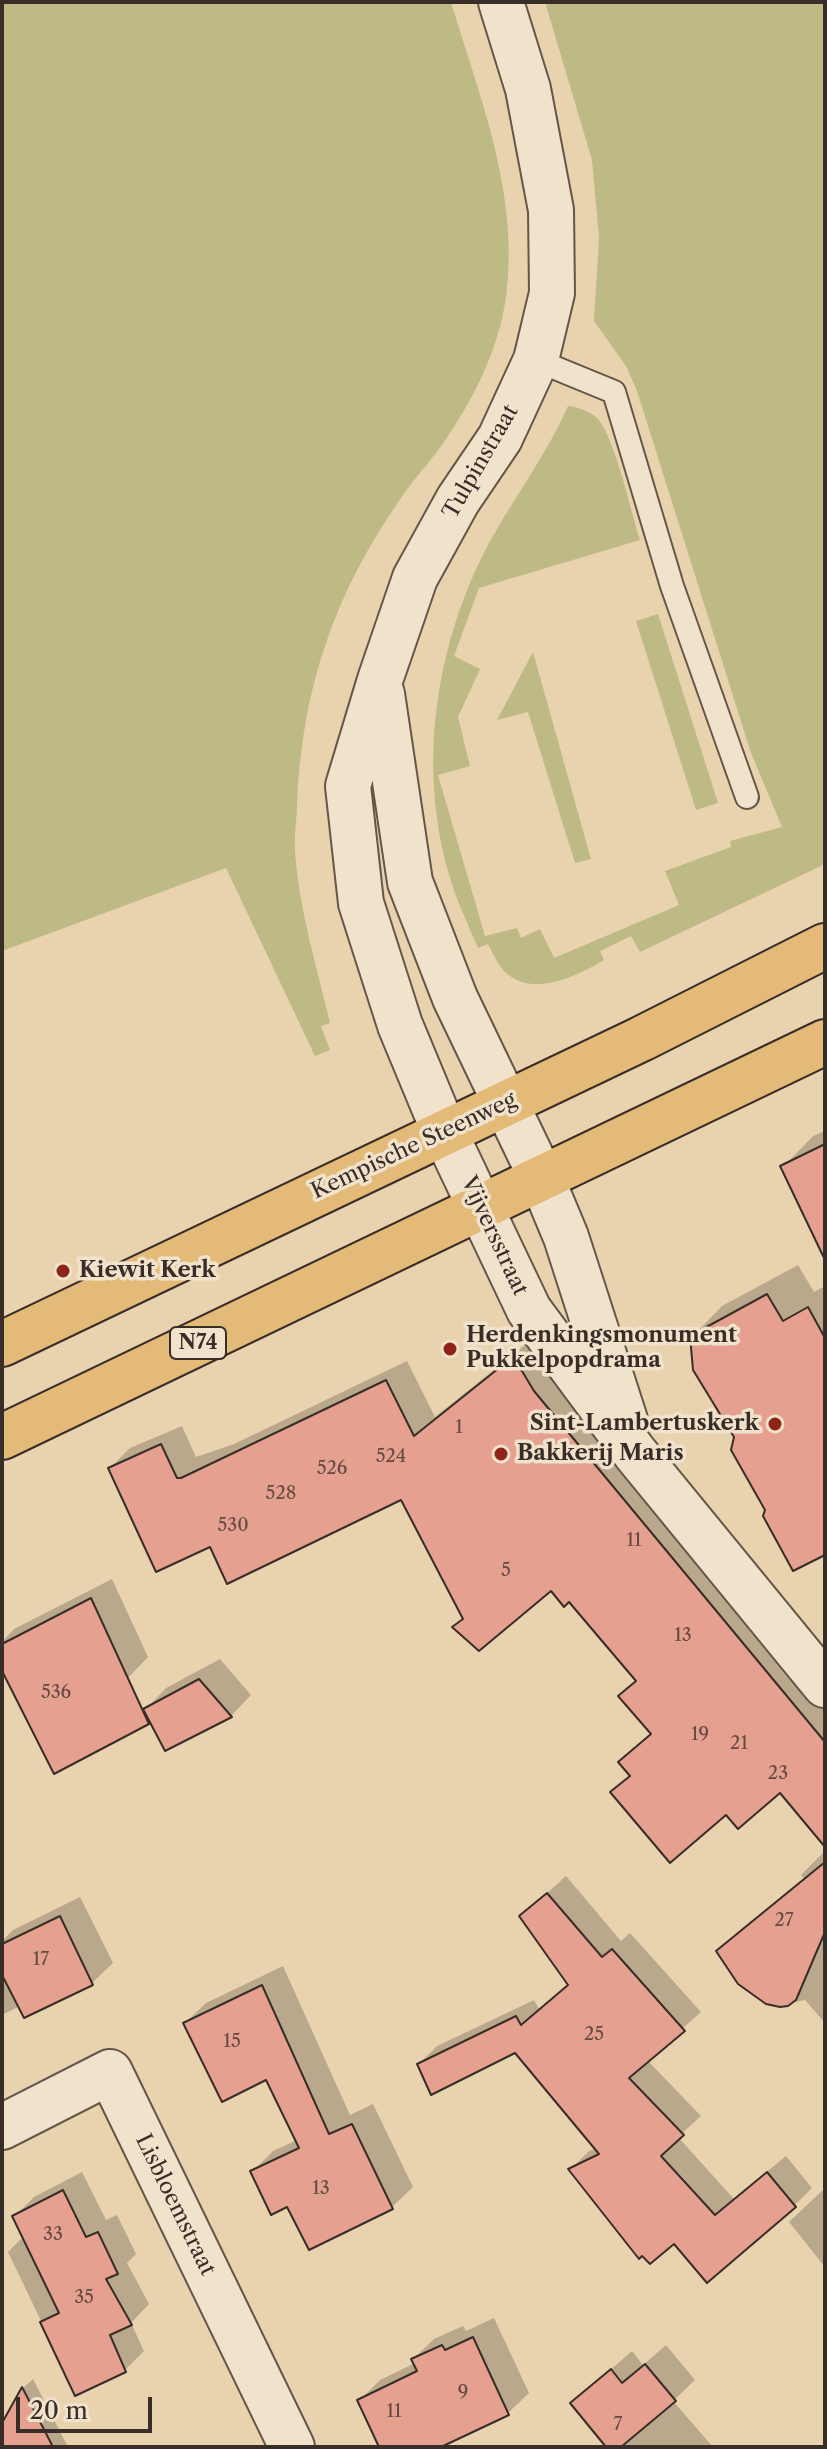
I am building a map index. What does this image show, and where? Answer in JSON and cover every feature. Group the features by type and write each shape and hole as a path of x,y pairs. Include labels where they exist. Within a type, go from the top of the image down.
{"main road":[{"name":"Kempische Steenweg","path":"2,1344 641,1039 825,946"},
{"name":"N74","path":"2,1437 825,1042"}],"street":[{"name":"Tulpinstraat","path":"444,1131 400,1025 361,903 348,786 415,578 458,500 500,438 536,360 552,293 551,210 528,89 501,2"},
{"name":"Tulpinstraat","path":"380,680 410,882 446,976 541,1177"},
{"name":"Vijversstraat","path":"444,1131 529,1310 635,1453 825,1685"},
{"name":"Vijversstraat","path":"541,1177 579,1273 635,1453"},
{"name":"Lisbloemstraat","path":"2,2127 110,2072 292,2447"}],"lane":[{"path":"536,360 614,392 672,586 747,797"}],"shaded area":[{"path":"2,2 451,2 485,111 495,147 507,221 509,259 506,297 497,337 483,375 464,411 378,533 340,605 326,643 306,720 300,761 295,851 304,917 330,1023 321,1026 330,1050 315,1056 226,868 2,951"},
{"path":"545,2 825,2 825,864 640,952 631,936 600,951 604,960 593,966 568,978 541,984 515,979 504,971 488,944 478,948 452,884 439,833 434,790 434,747 437,705 445,662 471,581 489,543 568,406 590,413 604,428 640,540 479,588 454,656 480,669 458,717 470,766 438,775 485,936 517,928 521,938 540,929 554,958 679,905 665,871 731,847 730,841 782,827 751,753 637,391 626,366 594,321 599,238 592,160"},
{"path":"658,614 718,803 696,810 636,621"},
{"path":"533,652 591,859 575,863 528,712 497,720"}],"building":[{"path":"825,1144 825,1260 780,1166"},
{"name":"Sint-Lambertuskerk","path":"767,1294 783,1321 808,1307 825,1338 825,1555 793,1571 763,1516 765,1510 731,1450 734,1437 693,1370 690,1336"},
{"path":"509,1360 522,1371 534,1391 825,1742 825,1847 780,1793 738,1829 726,1815 670,1863 610,1792 630,1776 618,1762 651,1734 618,1696 636,1681 569,1602 564,1607 551,1591 479,1651 452,1627 463,1619 401,1500 227,1584 210,1547 156,1572 108,1468 161,1444 177,1478 181,1478 386,1380 414,1436"},
{"path":"91,1598 149,1724 54,1774 2,1671 2,1644"},
{"path":"199,1679 232,1717 165,1751 143,1709"},
{"path":"825,1862 825,1932 796,2000 788,2006 766,2004 738,1984 716,1951"},
{"path":"547,1893 602,1957 612,1949 685,2031 629,2078 684,2135 661,2156 715,2215 767,2172 796,2207 707,2283 674,2244 650,2264 642,2256 639,2259 568,2169 599,2154 515,2053 431,2095 417,2064 516,2016 521,2025 568,1985 519,1916"},
{"path":"60,1916 93,1985 24,2018 2,1975 2,1944"},
{"path":"262,1985 329,2134 352,2124 393,2209 309,2250 287,2207 271,2215 250,2171 299,2148 266,2080 222,2102 183,2023"},
{"path":"63,2190 86,2237 98,2232 118,2274 106,2279 132,2325 110,2335 126,2372 75,2396 40,2322 59,2313 12,2216"},
{"path":"473,2337 509,2415 441,2447 379,2447 357,2400 417,2371 411,2359 442,2345 445,2350"},
{"path":"645,2364 676,2401 621,2447 606,2447 570,2403 611,2369 622,2383"},
{"path":"22,2387 53,2447 2,2447 2,2423"}],"place":[{"name":"Kiewit Kerk","path":"63,1271"},
{"name":"Herdenkingsmonument Pukkelpopdrama","path":"450,1349"},
{"name":"Sint-Lambertuskerk","path":"775,1424"},
{"name":"Bakkerij Maris","path":"501,1454"}]}
